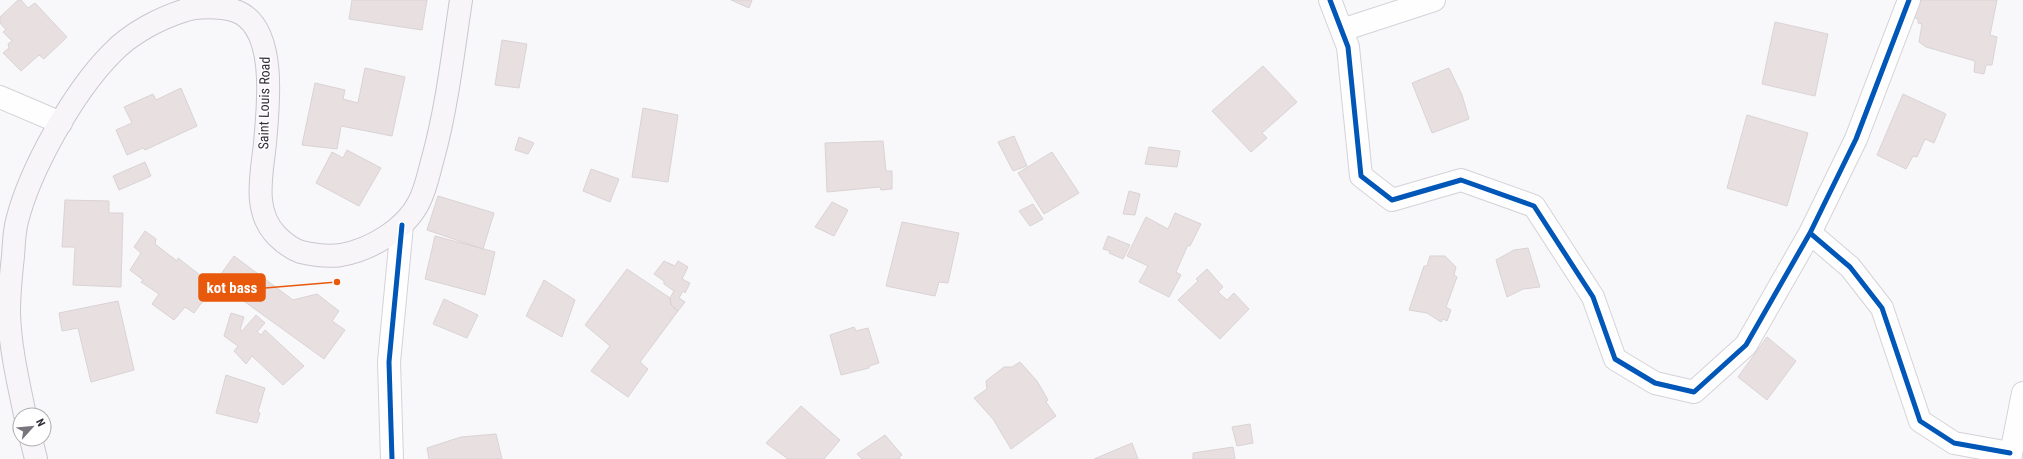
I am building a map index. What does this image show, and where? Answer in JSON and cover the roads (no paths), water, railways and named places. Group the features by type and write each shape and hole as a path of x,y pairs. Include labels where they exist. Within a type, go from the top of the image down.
{"main road":[{"name":"Saint Louis Road","path":"23,407 13,352 9,313 16,223 32,175 71,104 112,52 146,28 172,15 199,7 240,12 252,21 260,33 265,48 268,68 265,136 260,182 262,206 271,229 283,242 295,250 329,256 356,251 378,241 402,225 411,216 420,200 438,138 461,0"},
{"path":"33,447 36,459"}],"street":[{"path":"1330,0 1348,47 1361,176 1392,200 1461,180 1534,206 1593,297 1615,359 1655,383 1694,392 1746,345 1810,233 1856,139 1909,0"},
{"path":"1342,30 1434,0"},
{"path":"0,97 61,123"},
{"path":"392,459 389,362 402,225"},
{"path":"1810,233 1850,267 1882,308 1920,421 1954,443 2010,456 2023,393"}],"place":[{"name":"kot bass","path":"337,282"}]}
